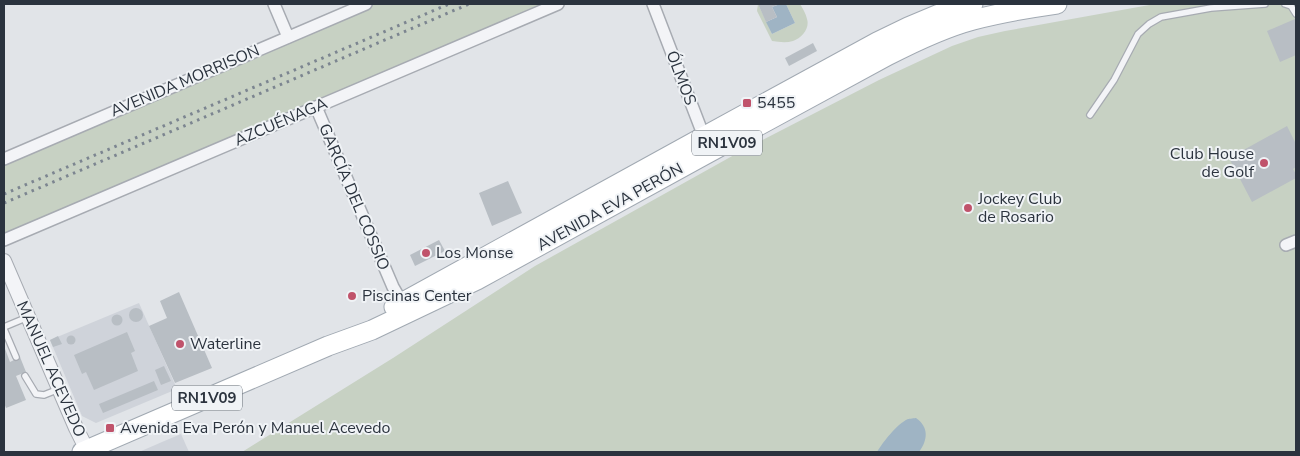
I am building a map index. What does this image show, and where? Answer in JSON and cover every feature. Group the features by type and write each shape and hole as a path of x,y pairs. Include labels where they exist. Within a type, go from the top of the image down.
{"main road":[{"name":"AVENIDA EVA PERÓN","path":"85,451 328,346 405,308 707,144 885,38 939,14 972,4"},
{"name":"AVENIDA EVA PERÓN","path":"707,144 943,30 973,20 1033,6 1057,4"}],"street":[{"path":"274,4 288,37"},
{"name":"AVENIDA MORRISON","path":"4,159 366,4"},
{"name":"AZCUÉNAGA","path":"4,240 558,4"},
{"name":"ÓLMOS","path":"653,4 707,144"},
{"name":"GARCÍA DEL COSSIO","path":"316,107 393,287 405,308"},
{"name":"MANUEL ACEVEDO","path":"4,261 85,451"}],"lane":[{"path":"1090,115 1114,80 1138,34 1161,16 1210,8 1265,4"},
{"path":"1285,4 1291,6 1296,14"},
{"path":"16,357 4,328 28,317"},
{"path":"25,376 36,394 44,395 59,389"}],"shaded area":[{"path":"139,303 177,389 96,423 82,416 50,340"},
{"path":"181,434 189,452 139,452 162,442"}],"green space":[{"path":"366,4 558,4 4,240 4,159"},
{"path":"758,4 772,34 795,23 786,4 800,4 807,17 806,29 796,40 785,42 772,41 757,11"},
{"name":"Jockey Club de Rosario","path":"1155,4 1296,4 1296,452 242,452 393,358 535,266 743,150 879,80 952,46 978,37"}],"water":[{"path":"786,4 795,23 772,34 766,22 777,17 772,7"},
{"path":"916,418 923,425 926,434 919,452 877,452 899,425 908,419"}],"building":[{"path":"758,4 780,4 772,7 777,17 766,22"},
{"path":"1295,19 1296,55 1280,62 1267,31"},
{"path":"813,43 817,51 789,66 785,58"},
{"name":"Club House de Golf","path":"1287,126 1296,144 1296,167 1293,169 1296,178 1252,202 1229,158"},
{"path":"508,181 522,213 492,226 479,193"},
{"path":"439,240 445,251 415,266 410,255"},
{"path":"179,292 212,368 175,383 149,326 167,318 160,301"},
{"path":"133,308 139,308 143,315 139,322 133,322 129,318 129,312"},
{"path":"117,314 123,320 117,326 111,320"},
{"path":"127,332 135,351 131,353 138,371 94,390 86,372 82,374 74,355"},
{"path":"58,336 62,344 53,347 50,340"},
{"path":"71,336 75,340 71,344 67,340"},
{"path":"4,346 10,362 20,357 26,372 16,376 26,400 6,408 4,403"},
{"path":"164,366 171,381 161,385 155,370"},
{"path":"154,381 158,390 103,413 99,404"}],"railway":[{"path":"4,194 449,4"},
{"path":"4,203 469,4"}],"place":[{"name":"5455","path":"747,103"},
{"name":"Club House de Golf","path":"1264,163"},
{"name":"Jockey Club de Rosario","path":"968,208"},
{"name":"Los Monse","path":"426,253"},
{"name":"Piscinas Center","path":"352,296"},
{"name":"Waterline","path":"180,344"},
{"name":"Avenida Eva Perón y Manuel Acevedo","path":"110,428"}]}
